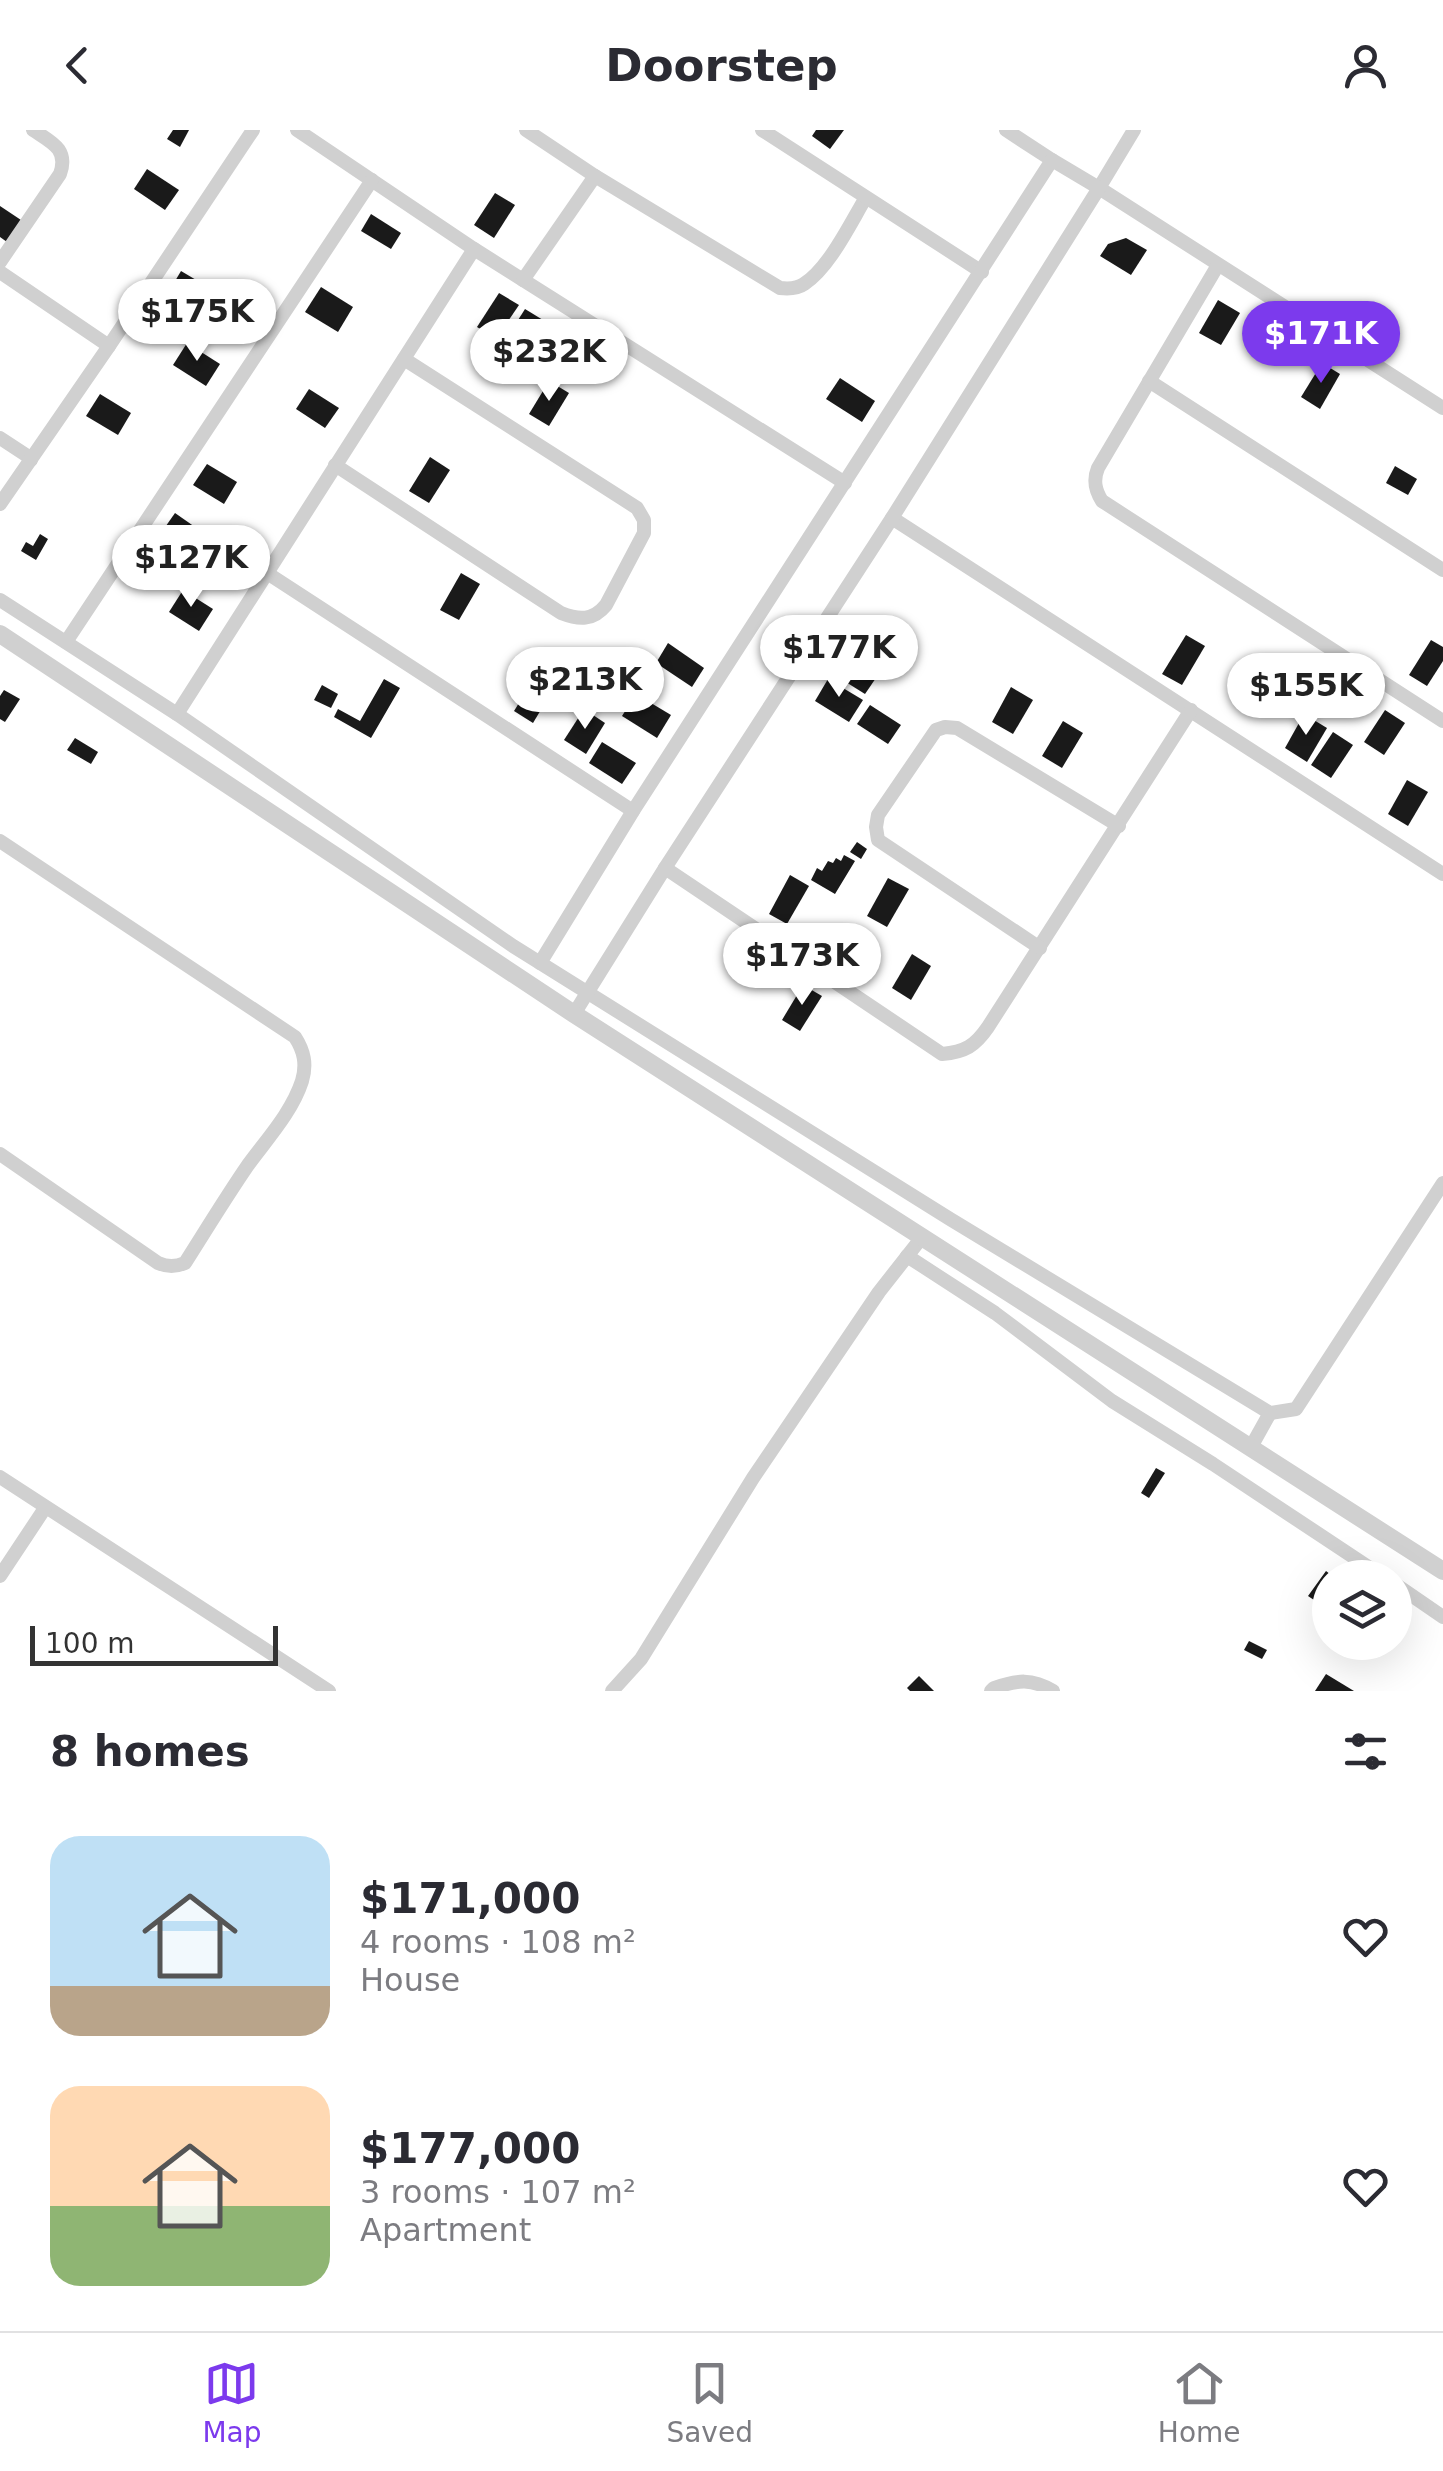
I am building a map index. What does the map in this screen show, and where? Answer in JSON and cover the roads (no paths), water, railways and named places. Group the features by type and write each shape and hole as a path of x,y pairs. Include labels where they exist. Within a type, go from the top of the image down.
{"street":[{"path":"0,262 64,164 58,146 33,130"},
{"path":"0,504 253,130"},
{"path":"297,130 474,249 845,483"},
{"path":"526,130 773,285 788,289 805,284 821,267 866,198"},
{"path":"762,130 982,272"},
{"path":"1006,130 1443,408"},
{"path":"574,1014 892,518 1134,130"},
{"path":"540,963 633,811 1052,160"},
{"path":"523,280 594,176"},
{"path":"66,642 372,180"},
{"path":"178,714 474,249"},
{"path":"1218,265 1094,476 1102,501 1443,721"},
{"path":"0,272 110,346"},
{"path":"335,465 561,613 589,618 606,605 644,533 644,520 637,508 404,359"},
{"path":"1149,382 1443,570"},
{"path":"0,438 31,460"},
{"path":"892,518 1443,874"},
{"path":"267,573 633,811"},
{"path":"0,600 178,714 491,932 950,1219 1270,1413 1296,1410 1443,1183"},
{"path":"0,634 574,1014 1443,1571"},
{"path":"665,868 942,1054 960,1052 975,1044 1040,948 1191,710"},
{"path":"1040,948 878,840 878,815 936,730 945,727 957,728 1118,826"},
{"path":"0,841 295,1037 305,1056 305,1069 286,1114 185,1263 178,1266 158,1263 0,1154"},
{"path":"612,1691 641,1659 753,1478 879,1292 923,1236"},
{"path":"907,1256 995,1314 1112,1400 1358,1560"},
{"path":"1251,1447 1270,1413"},
{"path":"0,1478 328,1691"},
{"path":"0,1576 45,1508"},
{"path":"1412,1596 1443,1617"},
{"path":"991,1691 1010,1682 1033,1681 1053,1691"}]}
